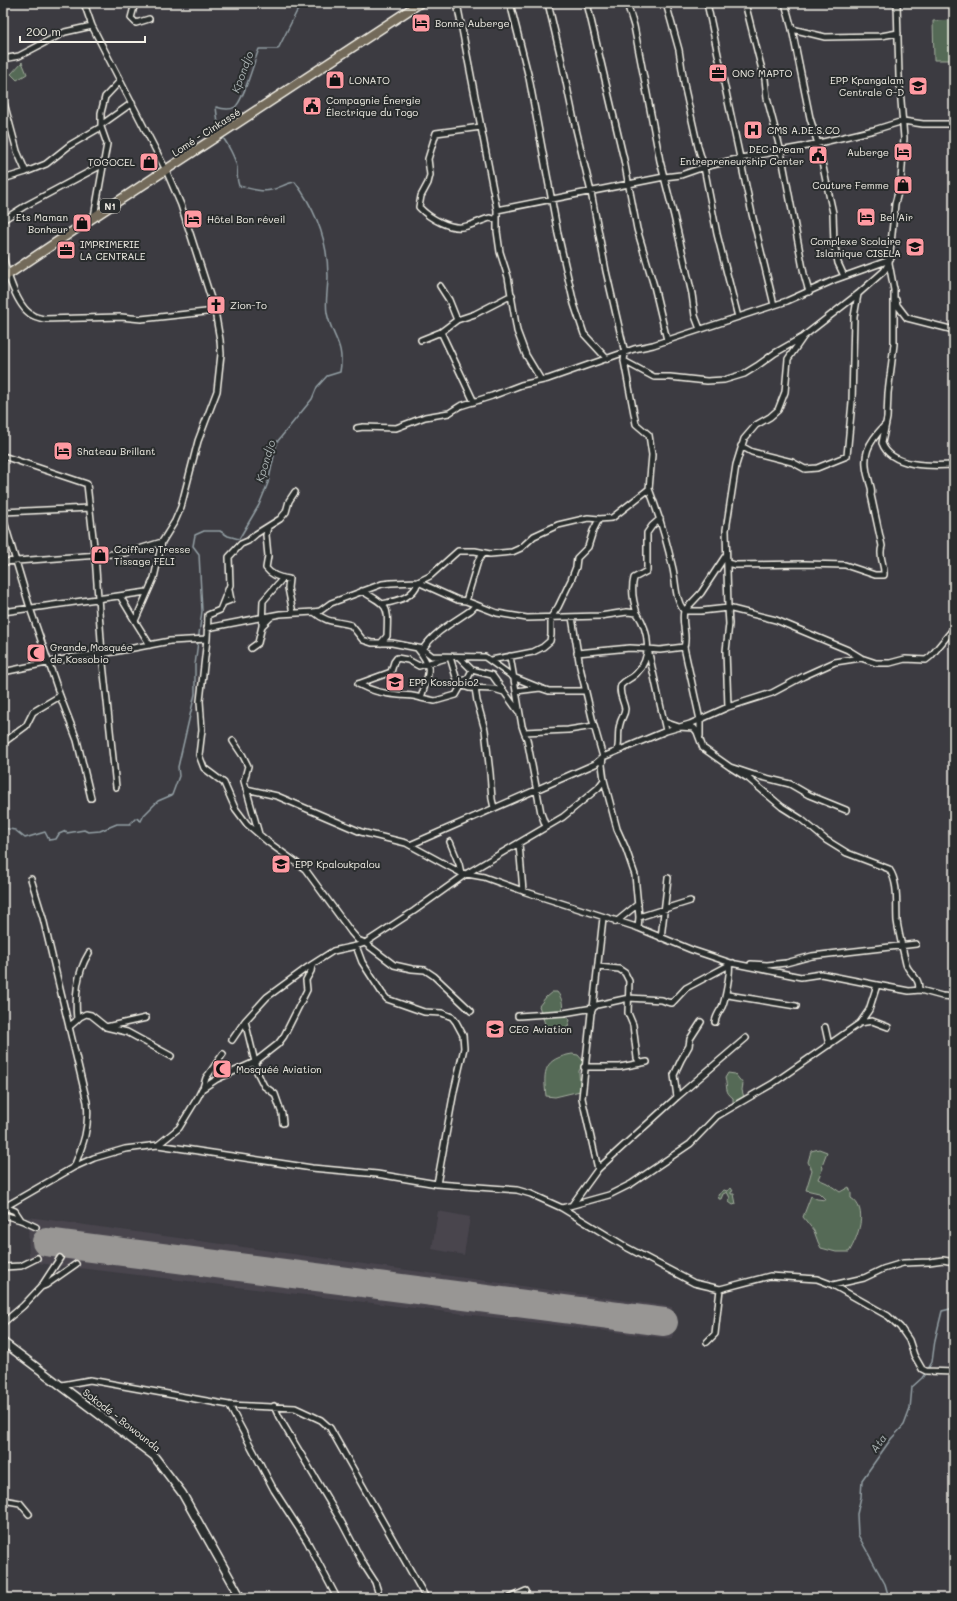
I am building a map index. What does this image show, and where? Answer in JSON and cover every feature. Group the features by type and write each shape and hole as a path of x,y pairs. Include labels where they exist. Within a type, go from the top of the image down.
{"highway":[{"name":"Lomé - Cinkassé","path":"5,277 420,3"}],"main road":[{"name":"Sokodé - Bowounda","path":"3,1342 62,1385 154,1456 182,1492 242,1598"}],"street":[{"path":"84,3 92,26 166,170 185,215 186,224 215,311 220,340 221,354 217,392 198,441 181,507 175,521 162,542 154,578 135,621"},
{"path":"135,3 131,18 136,23 149,19"},
{"path":"457,3 497,210 500,252 512,295 517,330 526,355 541,380"},
{"path":"510,3 529,78 569,283 580,324 588,339 607,359"},
{"path":"548,3 591,192 606,271 625,353 624,361 636,424 649,435 652,455 649,489 660,519 673,569 680,605 684,611"},
{"path":"587,3 637,229 654,286 667,340"},
{"path":"627,3 634,26 664,177 692,294 695,316 700,329"},
{"path":"666,3 679,50 685,89 704,167 718,239 738,317"},
{"path":"707,3 752,214 774,305"},
{"path":"746,3 765,80 767,98 781,152 804,274 809,292"},
{"path":"785,3 810,118 818,144 834,213 835,248 838,263 844,276"},
{"path":"624,361 654,377 715,381 744,374 804,336 858,294 884,271 891,258 895,204 900,181 904,138 900,98 897,3"},
{"path":"3,59 19,56 65,32 92,26"},
{"path":"792,30 825,37 881,36 898,33"},
{"path":"94,217 102,165 107,144 101,126 100,113 105,97 120,81"},
{"path":"3,99 17,151 26,172"},
{"path":"3,179 46,164 70,145 101,126 132,103"},
{"path":"497,210 664,177 681,175 704,167 741,158 781,152 818,144 903,121 923,124 954,124"},
{"path":"481,127 436,133 433,137 428,159 430,175 419,202 419,207 431,217 454,227 467,226 490,218 497,220"},
{"path":"3,220 25,206 102,165"},
{"path":"3,255 5,277 22,306 32,316 44,319 121,317 141,319 215,311"},
{"path":"357,428 396,428 425,417 449,413 460,406 521,385 552,378 797,297 844,276 887,262 891,258"},
{"path":"889,264 897,305 907,318 954,330"},
{"path":"440,286 449,300 457,320"},
{"path":"894,288 894,344 888,394 888,410 882,443 890,455 898,459 921,465 954,465"},
{"path":"742,446 752,452 792,462 805,469 817,468 847,456 852,402 854,317 858,294"},
{"path":"421,340 441,332 457,320 475,314 512,295"},
{"path":"441,332 474,402"},
{"path":"728,707 726,651 729,624 726,530 728,507 736,465 744,439 756,425 770,417 778,410 785,392 788,359 804,336"},
{"path":"727,563 735,565 845,565 875,575 884,575 884,569 879,554 882,546 866,464 870,442 885,426"},
{"path":"3,456 87,484 95,555 102,654 116,787"},
{"path":"382,604 396,601 408,596 416,588 418,582 430,576 458,551 475,551 483,553 512,552 521,548 530,538 552,527 588,518 612,518 649,489"},
{"path":"295,492 289,501 286,512 280,519 256,534 248,541 241,544 230,557 229,589 220,610 208,615 208,628 200,700 202,730 199,755 204,768 224,783 235,808 247,824 305,869 350,932 358,940 365,942 394,965 425,970 434,976 471,1011"},
{"path":"3,512 90,508"},
{"path":"3,518 30,608 60,696 77,740 91,798"},
{"path":"490,660 533,652 548,644 551,635 551,617 558,607 571,580 576,567 577,558 588,547 599,519"},
{"path":"660,519 647,533 647,571 634,578 632,587 634,604 645,631 666,731"},
{"path":"268,527 266,535 268,556 266,568 269,572 289,579 288,588 293,613"},
{"path":"3,562 126,552 162,542"},
{"path":"466,601 478,561 483,553"},
{"path":"700,743 700,720 684,647 685,643 682,618 684,611 701,594 726,555"},
{"path":"250,648 258,643 262,626 261,618 263,601 283,578"},
{"path":"208,628 273,615 320,611 331,603 391,582 418,582 458,600 466,601 507,615 527,618 572,617 637,612"},
{"path":"362,591 382,604 387,611 388,636 381,643"},
{"path":"3,612 147,592"},
{"path":"120,596 150,645"},
{"path":"420,648 438,632 476,605"},
{"path":"684,611 728,608 776,620 848,650 861,658 876,662 890,663 905,659 926,660 954,628"},
{"path":"314,612 321,618 330,622 351,625 363,640 372,643 392,643 420,648 432,656 485,657 513,677 540,688 549,691 586,691"},
{"path":"262,626 273,615"},
{"path":"572,617 577,653 594,726 603,757 602,765 604,780 617,829 635,875 639,917 638,928"},
{"path":"3,672 75,657 102,654 170,641 206,639"},
{"path":"577,653 624,648 660,650 684,647"},
{"path":"420,648 428,663 428,678 421,698"},
{"path":"617,751 619,744 620,723 623,719 625,711 624,704 621,699 620,685 636,674 645,660 648,649"},
{"path":"510,656 522,726 527,739 541,814 546,827"},
{"path":"450,657 460,688 456,695 435,701 413,695 400,696 373,690 358,684 391,672 397,658 408,660 419,666 450,657"},
{"path":"459,657 472,670 492,676 520,713"},
{"path":"410,845 595,764 603,757 617,751 666,731 700,720 728,707 772,693 835,662 861,658"},
{"path":"459,683 468,678 472,670"},
{"path":"459,683 467,688 487,688 504,692"},
{"path":"475,688 476,701 485,730 494,808"},
{"path":"516,691 540,688"},
{"path":"3,744 26,726 33,712 60,696"},
{"path":"664,722 680,727 694,728 697,732 700,743 705,750 714,754 730,767 749,779 782,807 801,819 826,840 847,853 889,869 894,880 896,890 898,924 907,968 916,978 919,987 918,990"},
{"path":"524,732 568,730 594,726"},
{"path":"233,741 244,756 248,766 244,781 259,834"},
{"path":"730,767 790,784 809,795 846,810"},
{"path":"232,1040 245,1021 267,997 312,965 333,951 356,946 365,942 414,911 463,874 518,844 571,812 598,788 604,780"},
{"path":"246,790 277,796 362,832 410,845 463,874 484,877 603,918 638,928 692,950 730,963 801,977 821,974 909,991 918,990 942,996 954,997"},
{"path":"450,842 463,874"},
{"path":"518,844 523,891"},
{"path":"31,878 43,918 87,1102 89,1117 86,1134 74,1167"},
{"path":"661,938 668,878"},
{"path":"639,917 690,901"},
{"path":"616,922 638,904"},
{"path":"598,1169 582,1098 584,1067 590,1035 591,1013 593,1008 603,918"},
{"path":"518,1016 564,1013 593,1008 597,1005 629,998 662,1000 672,1003 686,988 730,963 767,965 786,963 812,956 916,944"},
{"path":"356,946 362,962 387,999 424,1012 442,1013 452,1016 463,1035 464,1048 454,1091 437,1184"},
{"path":"77,1020 76,988 82,966 89,953"},
{"path":"715,1022 717,1014 722,1007 726,993 730,963"},
{"path":"202,1089 217,1079 255,1062 278,1044 284,1036 307,990 306,980 311,971 312,965"},
{"path":"598,967 619,969 625,973 629,981 628,1013 633,1025 637,1058 640,1063"},
{"path":"562,1208 609,1195 631,1184 690,1144 717,1116 772,1084 860,1023 869,1010 877,985"},
{"path":"726,993 730,995 796,1006"},
{"path":"69,1027 80,1017 86,1014 91,1015 106,1027 127,1032 171,1056"},
{"path":"106,1027 146,1018"},
{"path":"245,1021 257,1072 264,1086 275,1094 282,1114 283,1123"},
{"path":"860,1023 872,1021 888,1027"},
{"path":"677,1097 674,1075 689,1046 690,1039 701,1022"},
{"path":"825,1027 829,1045"},
{"path":"572,1205 598,1169 677,1097 746,1038"},
{"path":"158,1145 179,1128 198,1097 206,1078 223,1054"},
{"path":"584,1067 620,1067 647,1062"},
{"path":"4,1207 74,1167 94,1158 125,1148 158,1145 312,1168 376,1174 437,1184 517,1190 531,1194 562,1208 626,1247 694,1282 720,1289 770,1276 817,1279 833,1285 888,1316 900,1327 909,1340 914,1355 922,1369 926,1371 954,1372"},
{"path":"4,1207 15,1211 21,1220"},
{"path":"3,1216 21,1220 36,1227"},
{"path":"3,1267 21,1266 37,1258"},
{"path":"3,1323 23,1306 41,1287 60,1258"},
{"path":"833,1285 864,1278 883,1269 903,1263 943,1260 954,1262"},
{"path":"41,1287 76,1264"},
{"path":"707,1342 716,1334 720,1289"},
{"path":"62,1385 90,1380 229,1405 295,1408 322,1420 330,1428 426,1598"},
{"path":"229,1405 274,1490 306,1541 336,1598"},
{"path":"274,1406 375,1582 380,1598"},
{"path":"3,1500 20,1503 29,1514"},
{"path":"510,1598 526,1591"}],"shaded area":[{"path":"438,1211 470,1217 464,1255 432,1249"},
{"path":"28,1217 672,1307 673,1339 29,1262"}],"green space":[{"path":"954,20 954,60 934,60 933,21"},
{"path":"22,62 27,74 17,80 11,74"},
{"path":"552,992 557,992 559,995 562,1002 562,1014 570,1020 568,1027 559,1031 547,1030 539,1006"},
{"path":"572,1054 578,1055 584,1062 579,1071 580,1091 555,1097 546,1096 545,1079 547,1067 556,1059"},
{"path":"728,1073 735,1074 743,1084 742,1090 744,1098 733,1104 733,1098 728,1093 725,1078"},
{"path":"819,1149 827,1152 822,1165 823,1168 818,1179 840,1192 849,1187 851,1198 860,1209 860,1224 856,1239 849,1252 836,1252 821,1248 814,1231 803,1217 811,1196 817,1199 826,1200 819,1193 806,1190 812,1170 808,1162 811,1151"},
{"path":"731,1188 733,1191 731,1194 734,1194 736,1204 733,1205 729,1202 730,1198 727,1192 723,1194 721,1199 719,1199 718,1195 724,1190 727,1191"}],"waterway":[{"name":"Kpondjo","path":"219,132 216,107 223,109 235,107 242,97 259,49 278,49 297,11 306,3"},
{"name":"Kpondjo","path":"3,828 15,830 25,838 45,832 49,840 56,839 59,834 66,831 67,833 84,830 88,832 100,831 117,824 130,824 136,818 141,821 144,815 158,801 172,795 179,776 178,767 195,694 195,665 202,611 199,554 193,546 195,535 204,531 220,531 228,536 239,539 259,505 268,483 277,442 312,399 317,387 327,376 340,372 341,354 329,322 326,309 328,276 326,250 315,215 295,182 267,191 259,191 239,186 235,160 222,136"},
{"name":"Ata","path":"928,1369 932,1362 935,1340 942,1311 954,1308"},
{"name":"Ata","path":"889,1598 885,1584 858,1535 857,1514 861,1497 862,1480 891,1439 904,1425 910,1409 912,1387 926,1372"}],"runway":[{"path":"46,1242 664,1322"}],"place":[{"name":"Bonne Auberge","path":"421,23"},
{"name":"ONG MAPTO","path":"718,73"},
{"name":"LONATO","path":"335,80"},
{"name":"EPP Kpangalam Centrale G-D","path":"918,86"},
{"name":"Compagnie Énergie Électrique du Togo","path":"312,106"},
{"name":"CMS A.DE.S.CO","path":"753,130"},
{"name":"Auberge","path":"903,152"},
{"name":"DEC Dream Entrepreneurship Center","path":"818,155"},
{"name":"TOGOCEL","path":"149,162"},
{"name":"Couture Femme","path":"903,185"},
{"name":"Bel Air","path":"866,217"},
{"name":"Hôtel Bon réveil","path":"193,219"},
{"name":"Ets Maman Bonheur","path":"82,223"},
{"name":"Complexe Scolaire Islamique CISELA","path":"915,247"},
{"name":"IMPRIMERIE LA CENTRALE","path":"66,250"},
{"name":"Zion-To","path":"216,305"},
{"name":"Shateau Brillant","path":"63,451"},
{"name":"Coiffure Tresse Tissage FELI","path":"100,555"},
{"name":"Grande Mosquée de Kossobio","path":"36,653"},
{"name":"EPP Kossobio2","path":"395,682"},
{"name":"EPP Kpaloukpalou","path":"281,864"},
{"name":"CEG Aviation","path":"495,1029"},
{"name":"Mosquéé Aviation","path":"222,1069"}]}
